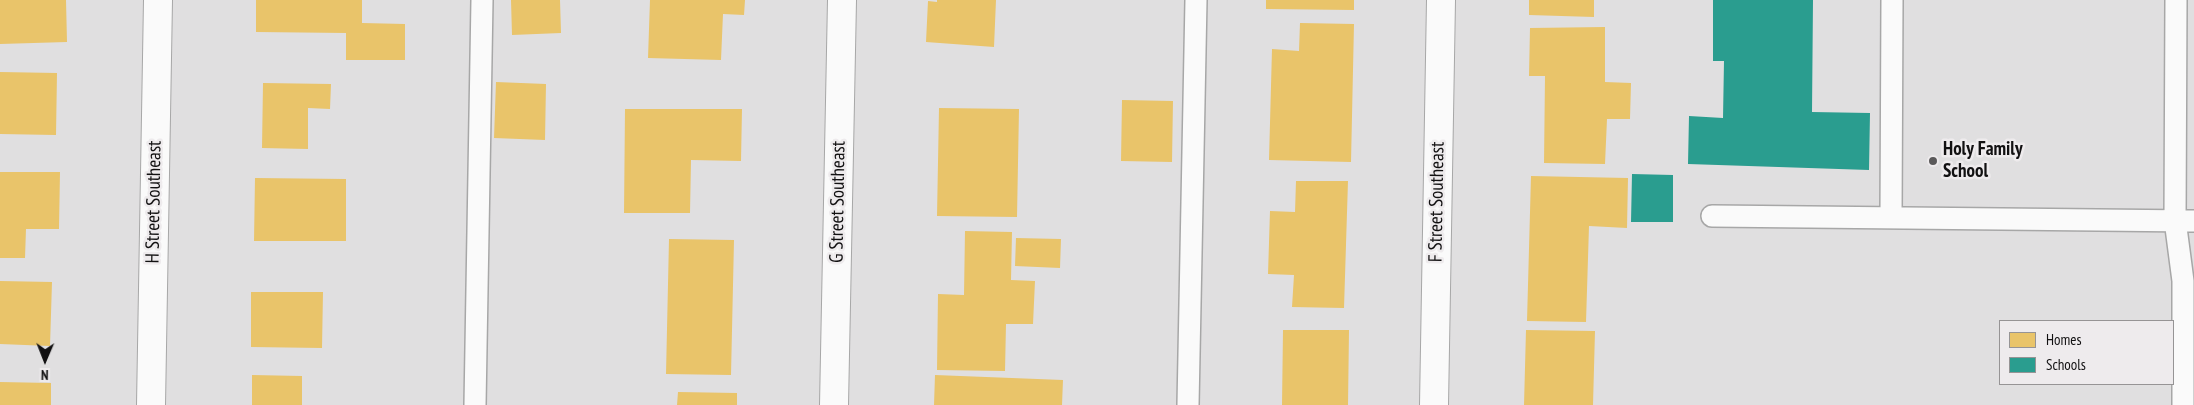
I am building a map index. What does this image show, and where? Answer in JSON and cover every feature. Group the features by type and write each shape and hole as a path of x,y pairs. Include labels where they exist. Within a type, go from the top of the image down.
{"street":[{"name":"H Street Southeast","path":"151,405 158,0"},
{"name":"G Street Southeast","path":"834,405 842,0"},
{"name":"F Street Southeast","path":"1434,405 1441,0"}],"lane":[{"path":"475,405 482,0"},
{"path":"1188,405 1196,0"},
{"path":"1891,217 1892,0"},
{"path":"2176,0 2184,220 2183,405"},
{"path":"1712,216 2184,220"}],"building: Homes":[{"path":"0,0 66,0 67,42 0,44"},
{"path":"256,0 362,0 362,23 405,24 405,60 346,60 346,33 256,32"},
{"path":"511,0 560,0 561,33 512,35"},
{"path":"650,0 745,0 744,15 723,14 721,60 648,58"},
{"path":"937,0 996,0 994,47 926,42 928,1 937,2"},
{"path":"1266,0 1354,0 1354,10 1266,9"},
{"path":"1529,0 1594,0 1594,17 1529,15"},
{"path":"1300,23 1354,24 1351,162 1269,160 1272,49 1299,51"},
{"path":"1605,27 1605,82 1631,83 1630,119 1607,119 1605,164 1544,163 1545,76 1529,76 1530,28"},
{"path":"0,72 57,73 56,135 0,134"},
{"path":"496,82 546,84 545,140 494,138"},
{"path":"263,83 331,84 330,109 308,108 308,149 262,148"},
{"path":"1122,100 1173,101 1172,162 1121,161"},
{"path":"939,108 1019,109 1017,217 937,216"},
{"path":"625,109 742,109 741,161 691,160 690,213 624,213"},
{"path":"0,172 60,172 59,229 26,229 25,258 0,258"},
{"path":"1531,176 1628,178 1627,228 1589,226 1586,322 1527,321"},
{"path":"255,178 346,179 346,241 254,241"},
{"path":"1296,181 1348,181 1344,308 1292,307 1294,275 1268,274 1270,211 1295,212"},
{"path":"965,231 1012,232 1011,280 1035,281 1033,324 1006,324 1005,371 937,370 938,294 964,295"},
{"path":"1016,238 1061,239 1060,268 1015,266"},
{"path":"669,239 734,240 731,375 666,374"},
{"path":"0,281 52,282 50,346 0,344"},
{"path":"251,292 323,292 322,348 251,347"},
{"path":"1283,330 1349,330 1348,405 1282,405"},
{"path":"1526,330 1595,331 1593,405 1524,405"},
{"path":"252,375 302,376 302,405 252,405"},
{"path":"935,375 1063,380 1062,405 934,405"},
{"path":"0,382 51,383 51,405 0,405"},
{"path":"678,392 737,393 737,405 677,405"}],"building: Schools":[{"path":"1713,0 1813,0 1812,112 1870,113 1869,170 1688,164 1689,116 1723,118 1724,61 1713,61"},
{"path":"1632,174 1673,175 1673,222 1631,222"}],"place":[{"name":"Holy Family School","path":"1933,161"}]}
